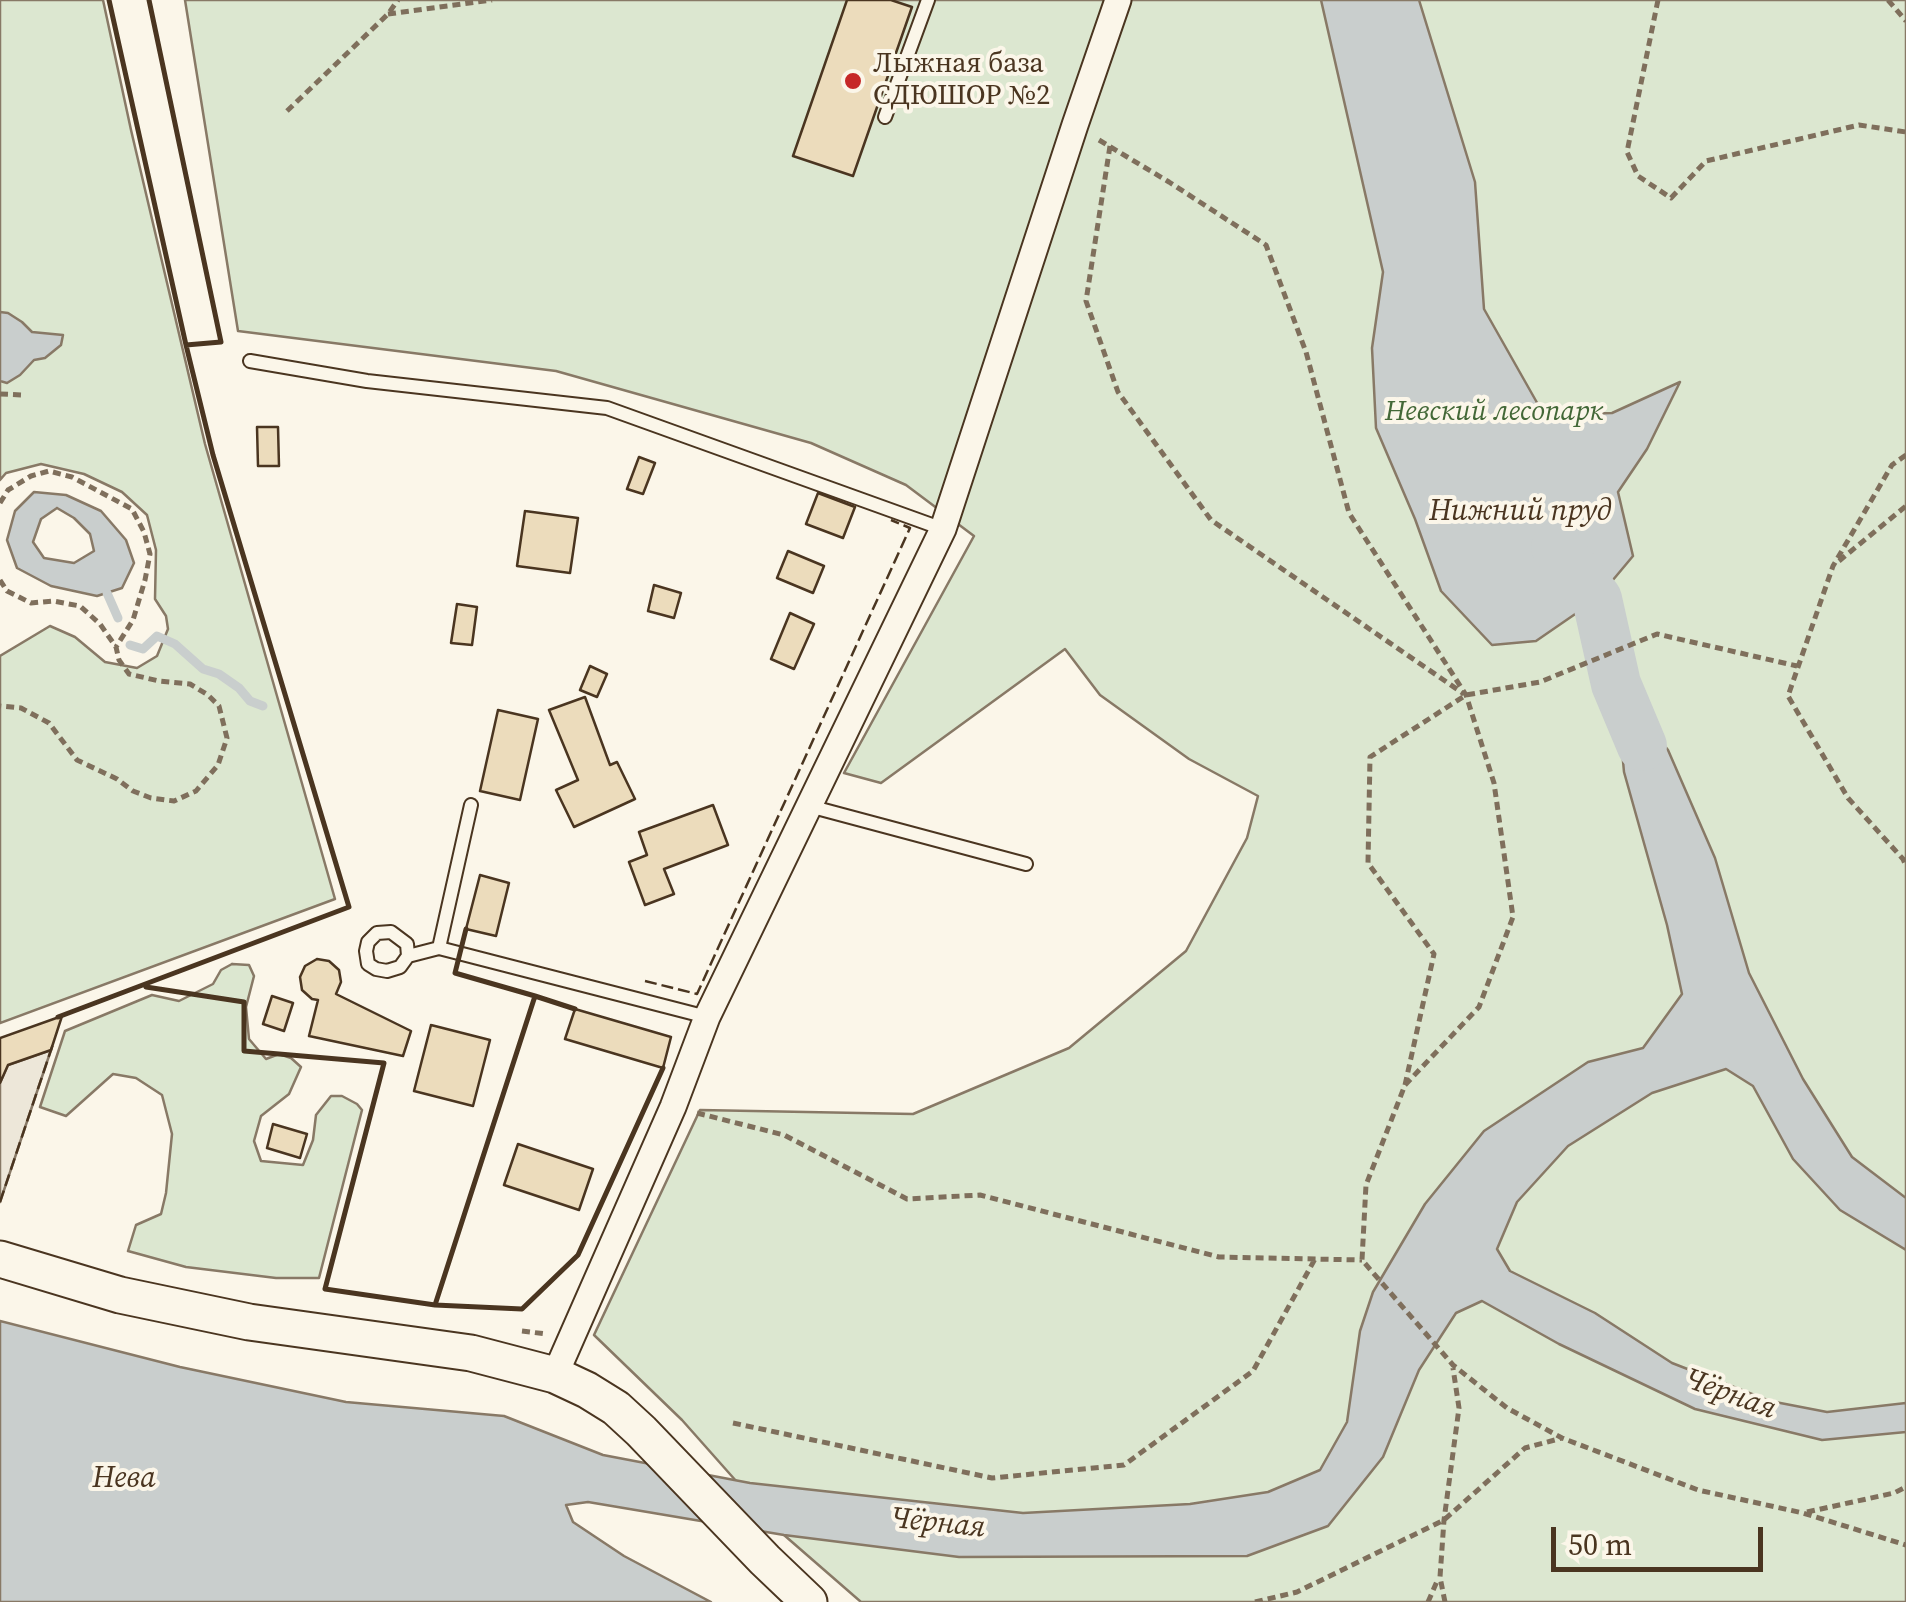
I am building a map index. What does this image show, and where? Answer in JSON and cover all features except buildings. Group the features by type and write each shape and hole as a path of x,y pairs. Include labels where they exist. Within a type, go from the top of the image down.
{"main road":[{"path":"0,1259 120,1296 362,1339 472,1352 555,1375 616,1408 809,1602"}],"street":[{"path":"555,1375 707,1017 943,529 1118,0"}],"lane":[{"path":"885,117 928,0"},
{"path":"250,361 367,381 607,408 943,529"},
{"path":"439,948 471,805"},
{"path":"809,806 1026,864"},
{"path":"408,956 439,948 707,1017"}],"path":[{"path":"287,111 398,0"},
{"path":"388,14 492,0"},
{"path":"1658,0 1627,152 1638,176 1672,198 1706,161 1859,125 1906,132"},
{"path":"1888,0 1906,21"},
{"path":"1075,125 1266,246 1306,352 1348,514 1466,696 1494,782 1512,917 1479,1006 1405,1086"},
{"path":"1110,146 1086,302 1118,392 1211,520 1466,696"},
{"path":"0,394 22,395"},
{"path":"1905,861 1848,798 1788,696 1833,566 1892,464 1906,454"},
{"path":"0,503 8,490 49,471 72,478 132,509 150,554 133,620 116,647"},
{"path":"1833,566 1906,506"},
{"path":"0,580 7,591 32,603 53,601 80,606 100,624 129,674 190,684 219,706 228,738 218,765 196,791 174,800 151,798 77,760 49,723 21,708 0,706"},
{"path":"1797,666 1657,634 1540,682 1466,696 1370,757 1368,862 1434,954 1405,1086 1366,1186 1362,1260 1453,1365 1507,1408 1562,1438 1698,1490 1802,1513 1906,1545"},
{"path":"672,1107 784,1135 907,1199 980,1195 1219,1257 1362,1260"},
{"path":"733,1423 992,1478 1124,1465 1253,1371 1316,1259"},
{"path":"1445,1602 1440,1576 1444,1520 1460,1408 1453,1365"},
{"path":"1255,1602 1297,1592 1444,1520 1525,1448 1562,1438"},
{"path":"1802,1513 1906,1488"},
{"path":"1428,1602 1440,1576"}],"green space":[{"path":"0,0 103,0 205,444 335,899 0,1023 0,656 50,626 75,637 105,662 137,668 157,656 168,629 166,616 155,599 156,550 147,515 122,492 84,474 41,464 6,473 0,480"},
{"name":"Невский лесопарк","path":"185,0 1906,0 1906,1602 861,1602 784,1535 682,1420 594,1335 700,1110 913,1114 1069,1048 1186,951 1247,838 1258,796 1189,759 1100,695 1065,649 881,783 844,773 974,536 906,485 811,443 556,371 238,331"},
{"path":"232,964 249,965 254,976 246,1007 249,1039 266,1059 279,1054 301,1067 289,1094 261,1116 254,1141 261,1161 303,1165 313,1140 316,1115 331,1096 342,1096 362,1110 319,1278 276,1278 186,1267 128,1251 136,1225 161,1214 166,1193 172,1134 162,1095 136,1078 113,1074 66,1116 40,1107 65,1031 152,995 179,1001 213,984 221,970"}],"shaded area":[{"path":"51,1050 0,1202 0,1083 8,1065"}],"water":[{"name":"Нижний пруд","path":"1321,0 1419,0 1475,182 1484,309 1544,415 1612,413 1680,382 1647,449 1618,492 1633,556 1597,599 1536,641 1492,645 1441,591 1376,428 1372,348 1383,272"},
{"path":"0,312 8,313 32,332 63,335 61,345 45,358 34,360 7,383 0,381"},
{"path":"34,492 66,495 101,511 126,540 134,563 122,588 97,596 51,586 17,568 7,540 15,511","holes":["57,508 90,534 94,551 74,563 44,558 33,542 41,519"]},
{"name":"Нева","path":"1616,684 1668,750 1715,858 1749,973 1803,1079 1852,1157 1906,1198 1906,1250 1840,1210 1793,1159 1753,1086 1726,1069 1652,1093 1568,1146 1517,1202 1497,1249 1510,1271 1595,1313 1672,1363 1770,1401 1827,1412 1906,1403 1906,1432 1822,1440 1695,1409 1559,1344 1482,1301 1456,1313 1419,1370 1383,1457 1328,1526 1247,1556 959,1557 784,1535 588,1502 566,1505 573,1522 624,1556 711,1602 0,1602 0,1321 180,1367 346,1402 504,1416 603,1455 750,1483 1023,1513 1190,1504 1268,1492 1320,1470 1347,1422 1360,1331 1373,1292 1425,1204 1484,1131 1588,1062 1643,1048 1682,994 1624,772"}],"waterway":[{"name":"Чёрная","path":"1556,547 1597,599 1616,684 1642,746"},
{"path":"107,593 118,618"},
{"path":"130,645 143,649 157,636 175,644 203,669 219,674 250,701 263,706"}],"fence":[{"path":"645,981 697,994 910,528 891,520"},
{"path":"0,1202 53,1044"}],"wall":[{"path":"58,1017 349,907 213,455 109,0"},
{"path":"149,0 221,342 186,345"},
{"path":"466,929 455,973 535,996"},
{"path":"146,987 244,1002 244,1051 384,1063 325,1289 435,1305 522,1309 578,1255 663,1068"},
{"path":"435,1305 535,996 575,1009"}],"place":[{"name":"Лыжная база СДЮШОР №2","path":"853,81"}]}
